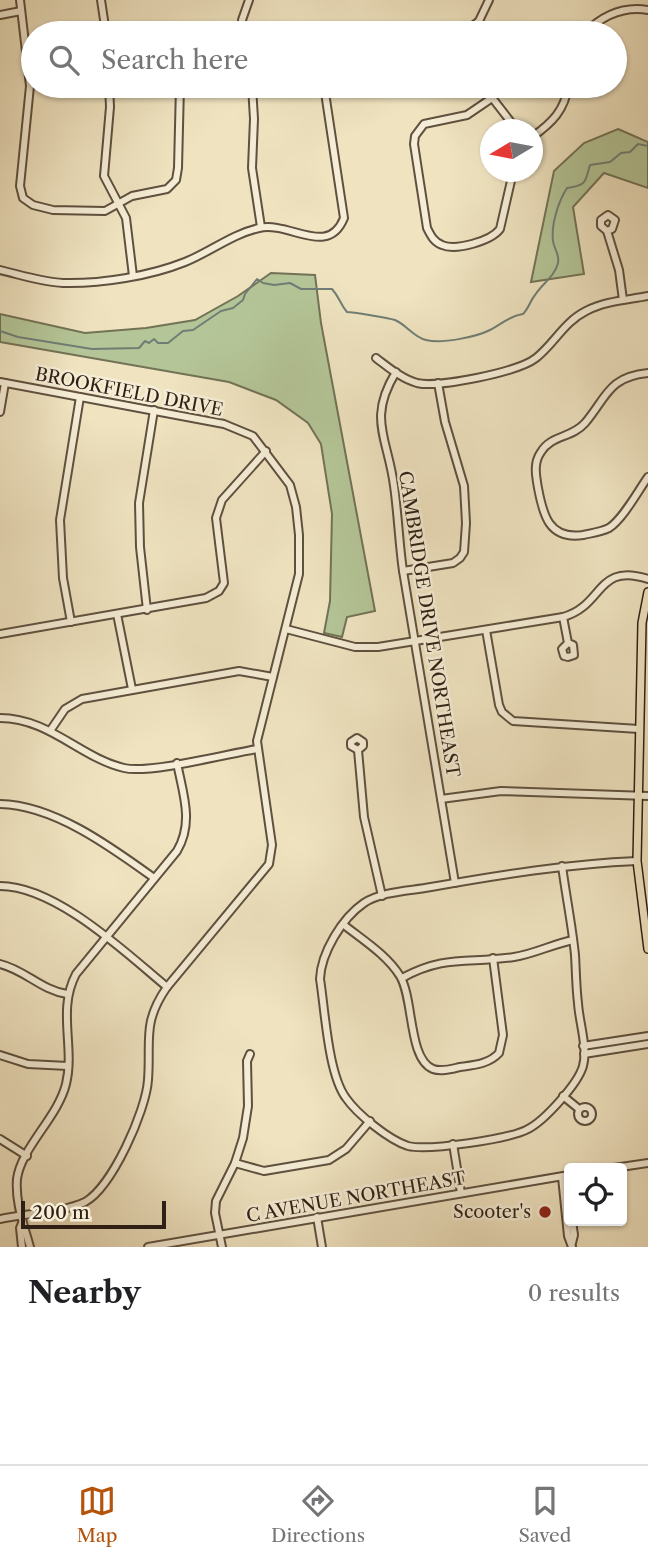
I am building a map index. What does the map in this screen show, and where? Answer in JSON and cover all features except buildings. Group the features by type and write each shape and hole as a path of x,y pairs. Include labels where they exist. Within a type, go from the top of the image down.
{"main road":[{"path":"648,592 642,622 637,796 637,861 648,949"}],"street":[{"path":"20,0 23,21"},
{"path":"101,0 104,21"},
{"path":"242,21 249,0"},
{"path":"479,21 489,0"},
{"path":"600,21 608,15 632,9 648,10"},
{"path":"0,15 22,11"},
{"path":"29,98 20,186 23,198 33,205 53,210 105,211 132,196 167,189 176,180 180,98"},
{"path":"110,98 104,176 126,218 132,276"},
{"path":"253,98 252,167 261,227"},
{"path":"0,270 63,283 132,276 174,267 261,227 293,230 322,238 333,234 344,218 326,98"},
{"path":"508,119 492,98 467,115 424,124 415,136 425,216 431,237 448,247 488,240 495,236 500,229 511,182"},
{"path":"543,129 558,116 566,98"},
{"path":"607,231 619,270 623,300"},
{"path":"376,358 417,383 438,383 519,368 534,360 550,346 573,318 600,305 648,296"},
{"name":"CAMBRIDGE DRIVE NORTHEAST","path":"396,372 383,398 381,431 395,488 397,532 455,883"},
{"path":"648,373 621,379 610,387 579,430 557,438 542,450 537,458 536,474 542,512 547,521 558,531 572,536 598,532 615,523 648,477"},
{"path":"0,412 3,383"},
{"name":"BROOKFIELD DRIVE","path":"0,1219 83,1202 102,1186 135,1132 141,1116 148,1079 149,1028 156,1005 167,987 269,864 272,845 257,749 258,732 299,574 299,535 290,485 253,436 224,424 3,383"},
{"path":"403,571 453,563 464,552 464,486 445,422 438,383"},
{"path":"71,622 63,579 60,520 80,397"},
{"path":"147,610 139,547 139,503 154,410"},
{"path":"0,634 147,610 206,598 219,591 224,583 224,570 216,518 222,500 266,451"},
{"path":"286,629 365,649 387,646 564,617 580,610 604,584 617,576 629,575 648,579"},
{"path":"117,614 132,689"},
{"path":"564,617 568,643"},
{"path":"486,630 499,705 513,721 639,729"},
{"path":"50,731 59,716 73,703 82,699 239,671 272,677"},
{"path":"0,718 33,724 125,769 146,769 257,749"},
{"path":"358,750 365,817 382,896"},
{"path":"30,1247 20,1215 17,1179 27,1156 63,1094 68,1066 68,994 76,974 177,851 185,837 187,816 177,763"},
{"path":"442,799 501,791 648,796"},
{"path":"0,804 32,807 119,853 154,878"},
{"path":"562,866 573,940 584,1050 582,1070 543,1119 523,1132 429,1148 410,1146 394,1139 346,1099 338,1083 320,979 325,952 344,925 364,904 382,896 562,866 637,861"},
{"path":"0,886 14,887 38,895 86,921 167,987"},
{"path":"344,925 391,964 402,978 410,1002 417,1048 423,1062 438,1070 491,1060 502,1048 503,1035 493,958"},
{"path":"402,978 446,961 519,956 555,943 573,940"},
{"path":"0,964 16,968 51,990 68,994"},
{"path":"584,1050 648,1036"},
{"path":"584,1050 648,1044"},
{"path":"222,1247 215,1213 216,1200 234,1163 246,1120 247,1061 250,1054"},
{"path":"0,1055 28,1064 68,1066"},
{"path":"563,1096 579,1109"},
{"path":"234,1163 264,1171 329,1160 346,1149 370,1121"},
{"path":"0,1139 27,1156"},
{"path":"453,1144 461,1193"},
{"path":"627,1166 648,1163"},
{"name":"C AVENUE NORTHEAST","path":"148,1247 564,1176"},
{"path":"564,1185 564,1207"},
{"path":"317,1217 322,1247"},
{"path":"22,1223 22,1247"},
{"path":"567,1226 572,1246"},
{"path":"572,1246 573,1226"}],"green space":[{"path":"618,129 648,142 648,188 604,173 573,207 584,274 531,282 554,171 584,143"},
{"path":"271,273 315,275 321,323 375,611 347,617 342,637 324,633 330,601 332,514 321,444 308,423 276,400 229,382 0,342 0,314 85,333 146,328 195,320 238,296"}],"waterway":[{"path":"0,331 18,337 92,349 139,348 145,341 149,343 154,339 158,343 168,343 183,331 193,330 221,311 233,308 243,300 257,279 274,285 290,283 301,289 332,289 347,312 395,320 426,340 450,340 476,335 523,314 554,272 558,260 553,241 554,221 567,188 585,181 590,165 610,162 621,153 630,152 638,144 648,146"}],"place":[{"name":"Scooter's","path":"545,1212"}]}
